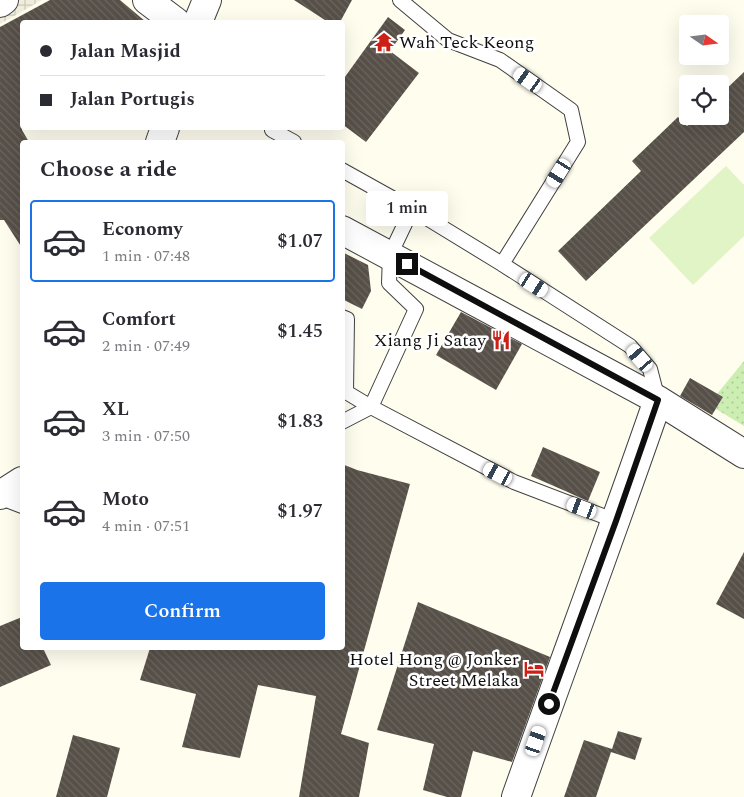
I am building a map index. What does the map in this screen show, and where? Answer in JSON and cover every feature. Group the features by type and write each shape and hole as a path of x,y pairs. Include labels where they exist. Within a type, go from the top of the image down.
{"street":[{"path":"0,2 4,0"},
{"path":"147,0 173,20"},
{"path":"199,20 207,0"},
{"path":"345,232 658,400 744,454"},
{"path":"516,797 658,400"}],"lane":[{"path":"400,0 448,40 500,60 571,110 578,142 502,264"},
{"path":"272,130 290,140"},
{"path":"345,172 502,264 630,346 650,369 658,400"},
{"path":"345,420 371,407 416,309 389,284 390,255 412,210"},
{"path":"345,318 347,319 346,392 514,482 616,521"}],"green space":[{"path":"726,166 744,185 744,236 693,285 649,238"},
{"path":"744,361 744,426 716,409 723,397 717,394"}],"shaded area":[{"path":"0,0 42,0 0,24"}],"building":[{"path":"50,0 120,0 144,20 20,20 20,130 22,130 28,140 20,140 20,245 4,220 0,220 0,27"},
{"path":"294,0 352,0 341,20 325,20"},
{"path":"388,17 405,30 390,51 419,73 366,142 345,126 345,77"},
{"path":"744,72 744,132 586,281 558,251 641,171 632,161 678,117 679,125 729,125 729,86"},
{"path":"345,254 368,265 371,291 362,309 345,300"},
{"path":"461,312 522,344 496,390 436,355"},
{"path":"690,378 723,397 712,415 680,396"},
{"path":"543,447 600,472 588,501 531,476"},
{"path":"345,465 410,484 341,734 369,743 359,797 299,797 316,696 258,685 240,758 182,747 196,694 140,680 149,650 345,650"},
{"path":"744,552 744,619 716,604"},
{"path":"418,602 550,657 512,762 473,751 461,797 447,797 423,790 434,744 377,730"},
{"path":"20,618 20,650 44,650 51,665 0,687 0,626"},
{"path":"618,731 642,738 635,760 611,752"},
{"path":"73,735 120,748 107,797 56,797"},
{"path":"584,740 612,749 596,797 564,797"}],"place":[{"name":"Wah Teck Keong","path":"384,42"},
{"name":"Xiang Ji Satay","path":"501,340"},
{"name":"Hotel Hong @ Jonker Street Melaka","path":"534,669"}],"route":[{"path":"407,264 658,400 549,704"}]}
